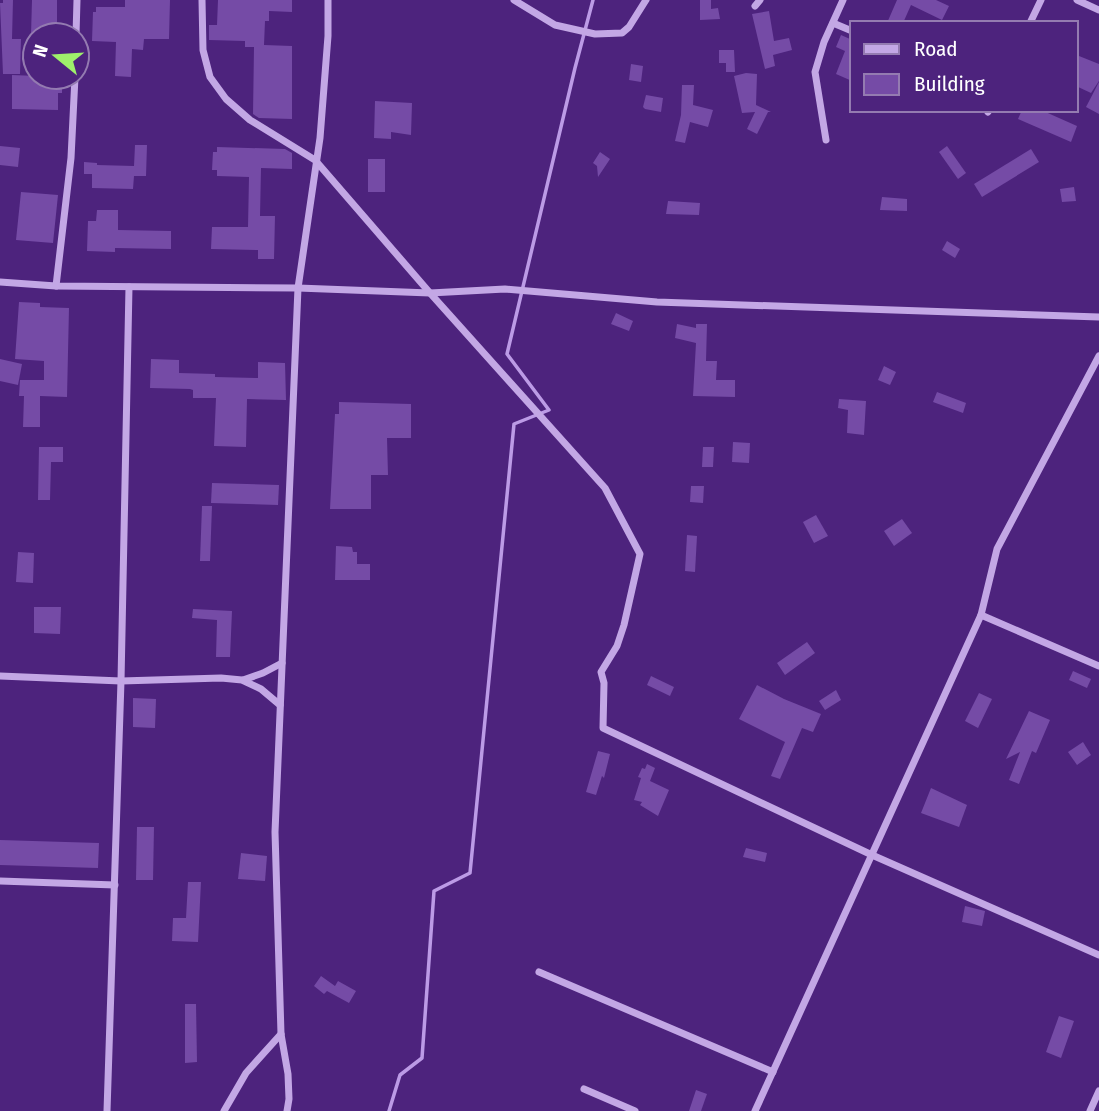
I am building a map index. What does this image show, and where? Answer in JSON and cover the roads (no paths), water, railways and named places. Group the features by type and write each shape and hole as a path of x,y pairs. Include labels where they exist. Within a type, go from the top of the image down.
{"street":[{"path":"76,21 77,0"},
{"path":"202,0 202,50 210,77 226,99 250,120 315,160 605,488 639,554 621,636 601,671 604,683 603,728 872,855 1099,956"},
{"path":"287,1111 288,1074 281,1034 275,832 298,288 320,138 328,0"},
{"path":"514,0 555,25 595,34 622,33 629,27 646,0"},
{"path":"1031,21 1041,0"},
{"path":"1077,0 1099,10"},
{"path":"826,140 815,72 840,1"},
{"path":"833,23 850,31"},
{"path":"57,286 71,158 74,91"},
{"path":"0,282 129,288 298,288 430,293 505,289 657,302 1099,317"},
{"path":"107,1111 121,681 129,288"},
{"path":"755,1111 981,615 997,549 1099,356"},
{"path":"981,615 1099,666"},
{"path":"242,680 282,663"},
{"path":"0,676 121,681 221,678 242,680 261,689 280,705"},
{"path":"0,881 115,885"},
{"path":"539,972 773,1072"},
{"path":"224,1111 246,1073 281,1034"},
{"path":"584,1089 635,1111"},
{"path":"1090,1111 1099,1091"}],"waterway":[{"path":"389,1111 400,1075 422,1058 434,891 470,873 514,424 549,410 507,354 593,0"}]}
